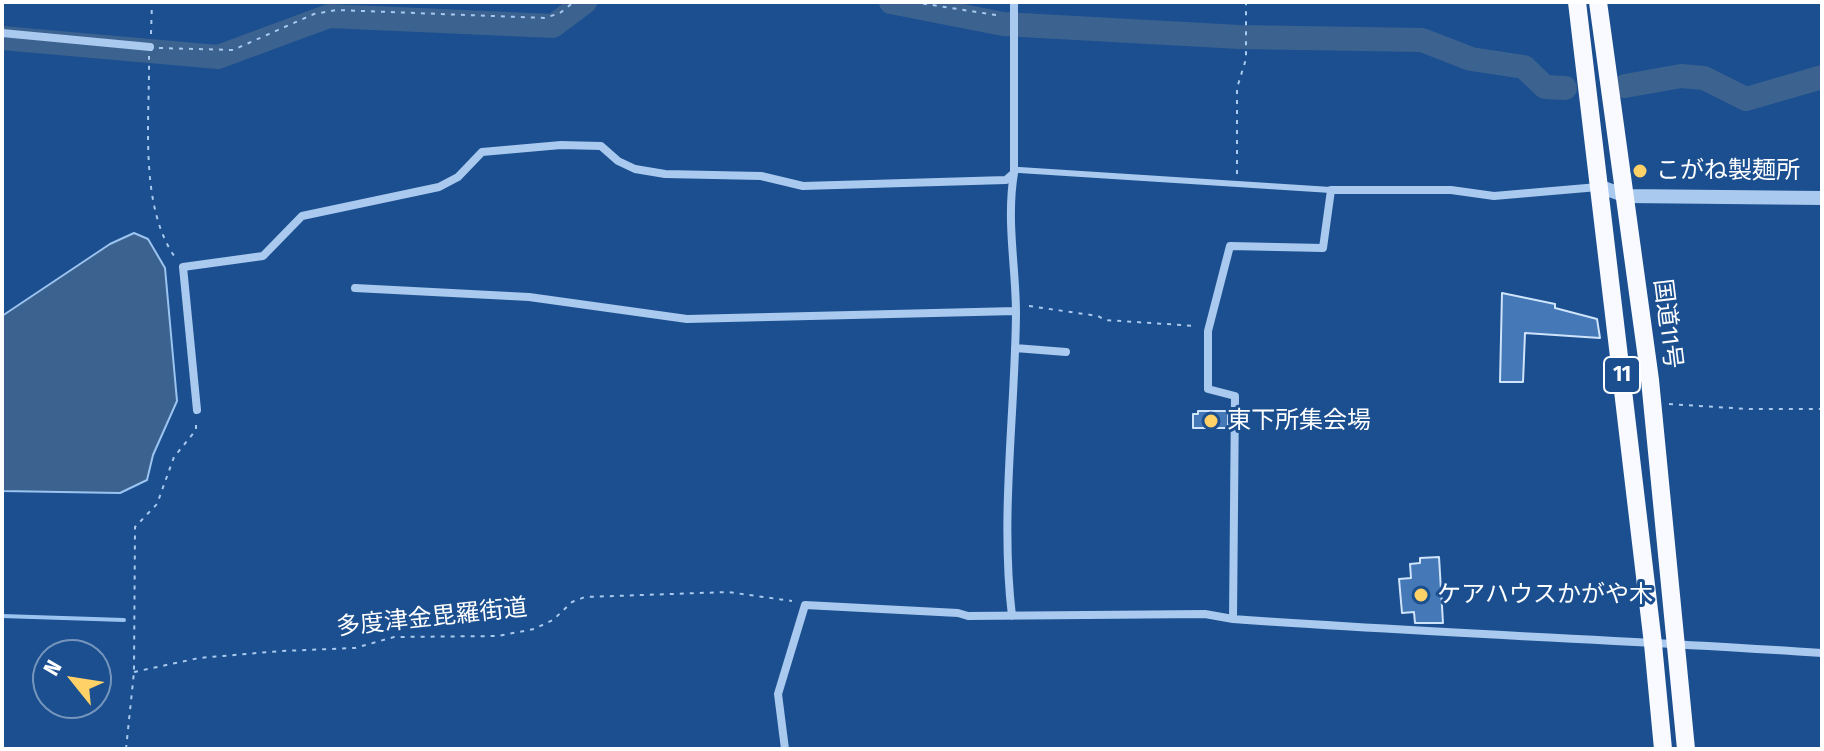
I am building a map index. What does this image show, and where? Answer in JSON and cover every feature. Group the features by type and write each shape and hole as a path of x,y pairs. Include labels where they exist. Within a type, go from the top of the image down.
{"highway":[{"name":"国道11号","path":"1577,2 1601,187 1663,749"},
{"name":"国道11号","path":"1598,2 1652,403 1686,749"}],"street":[{"path":"1012,616 1007,572 1016,308 1010,198 1015,171 1014,2"},
{"path":"2,33 150,51"},
{"path":"197,410 183,267 263,256 302,216 439,187 458,177 482,152 561,145 601,146 618,161 635,169 665,174 761,176 803,186 1006,180 1015,171"},
{"path":"1233,619 1235,396 1208,389 1210,327 1230,246 1323,248 1331,190 1451,190 1494,196 1601,187 1626,196 1822,198"},
{"path":"355,288 529,297 687,319 1016,308"},
{"path":"1015,348 1066,352"},
{"path":"785,749 778,694 805,605 968,616 1205,614 1233,619 1412,632 1676,643 1822,653"}],"lane":[{"path":"1015,171 1331,190"}],"path":[{"path":"152,2 150,190 164,241 183,267"},
{"path":"150,51 233,50 314,14 337,10 545,18 560,13 574,2"},
{"path":"913,2 1012,21"},
{"path":"1237,184 1237,88 1246,59 1246,2"},
{"path":"1016,308 1098,316 1105,320 1210,327"},
{"path":"1652,403 1748,409 1822,409"},
{"path":"126,749 134,672 135,527 157,504 174,457 196,430 197,410"},
{"name":"多度津金毘羅街道","path":"134,672 199,658 355,648 394,637 498,636 534,629 553,620 572,602 585,597 728,592 781,598 805,605"}],"water":[{"path":"134,233 148,239 165,268 177,401 153,455 147,480 120,493 2,491 2,316 110,244"}],"building":[{"path":"1502,293 1555,304 1555,308 1597,319 1600,338 1525,333 1523,382 1500,382"},
{"name":"東下所集会場","path":"1198,411 1228,411 1228,428 1193,428 1193,414 1198,414"},
{"name":"ケアハウスかがや木","path":"1439,557 1443,623 1415,623 1414,612 1402,613 1399,579 1411,578 1410,564 1420,563 1420,558"}],"waterway":[{"path":"2,38 218,57 329,16 553,26 585,2"},
{"path":"891,2 1003,24 1240,37 1422,40 1471,59 1524,67 1545,87 1565,88"},
{"path":"1625,86 1681,76 1704,78 1746,99 1822,77"},
{"path":"2,616 124,620"}],"place":[{"name":"こがね製麺所","path":"1640,171"},
{"name":"東下所集会場","path":"1211,421"},
{"name":"ケアハウスかがや木","path":"1421,595"}]}
